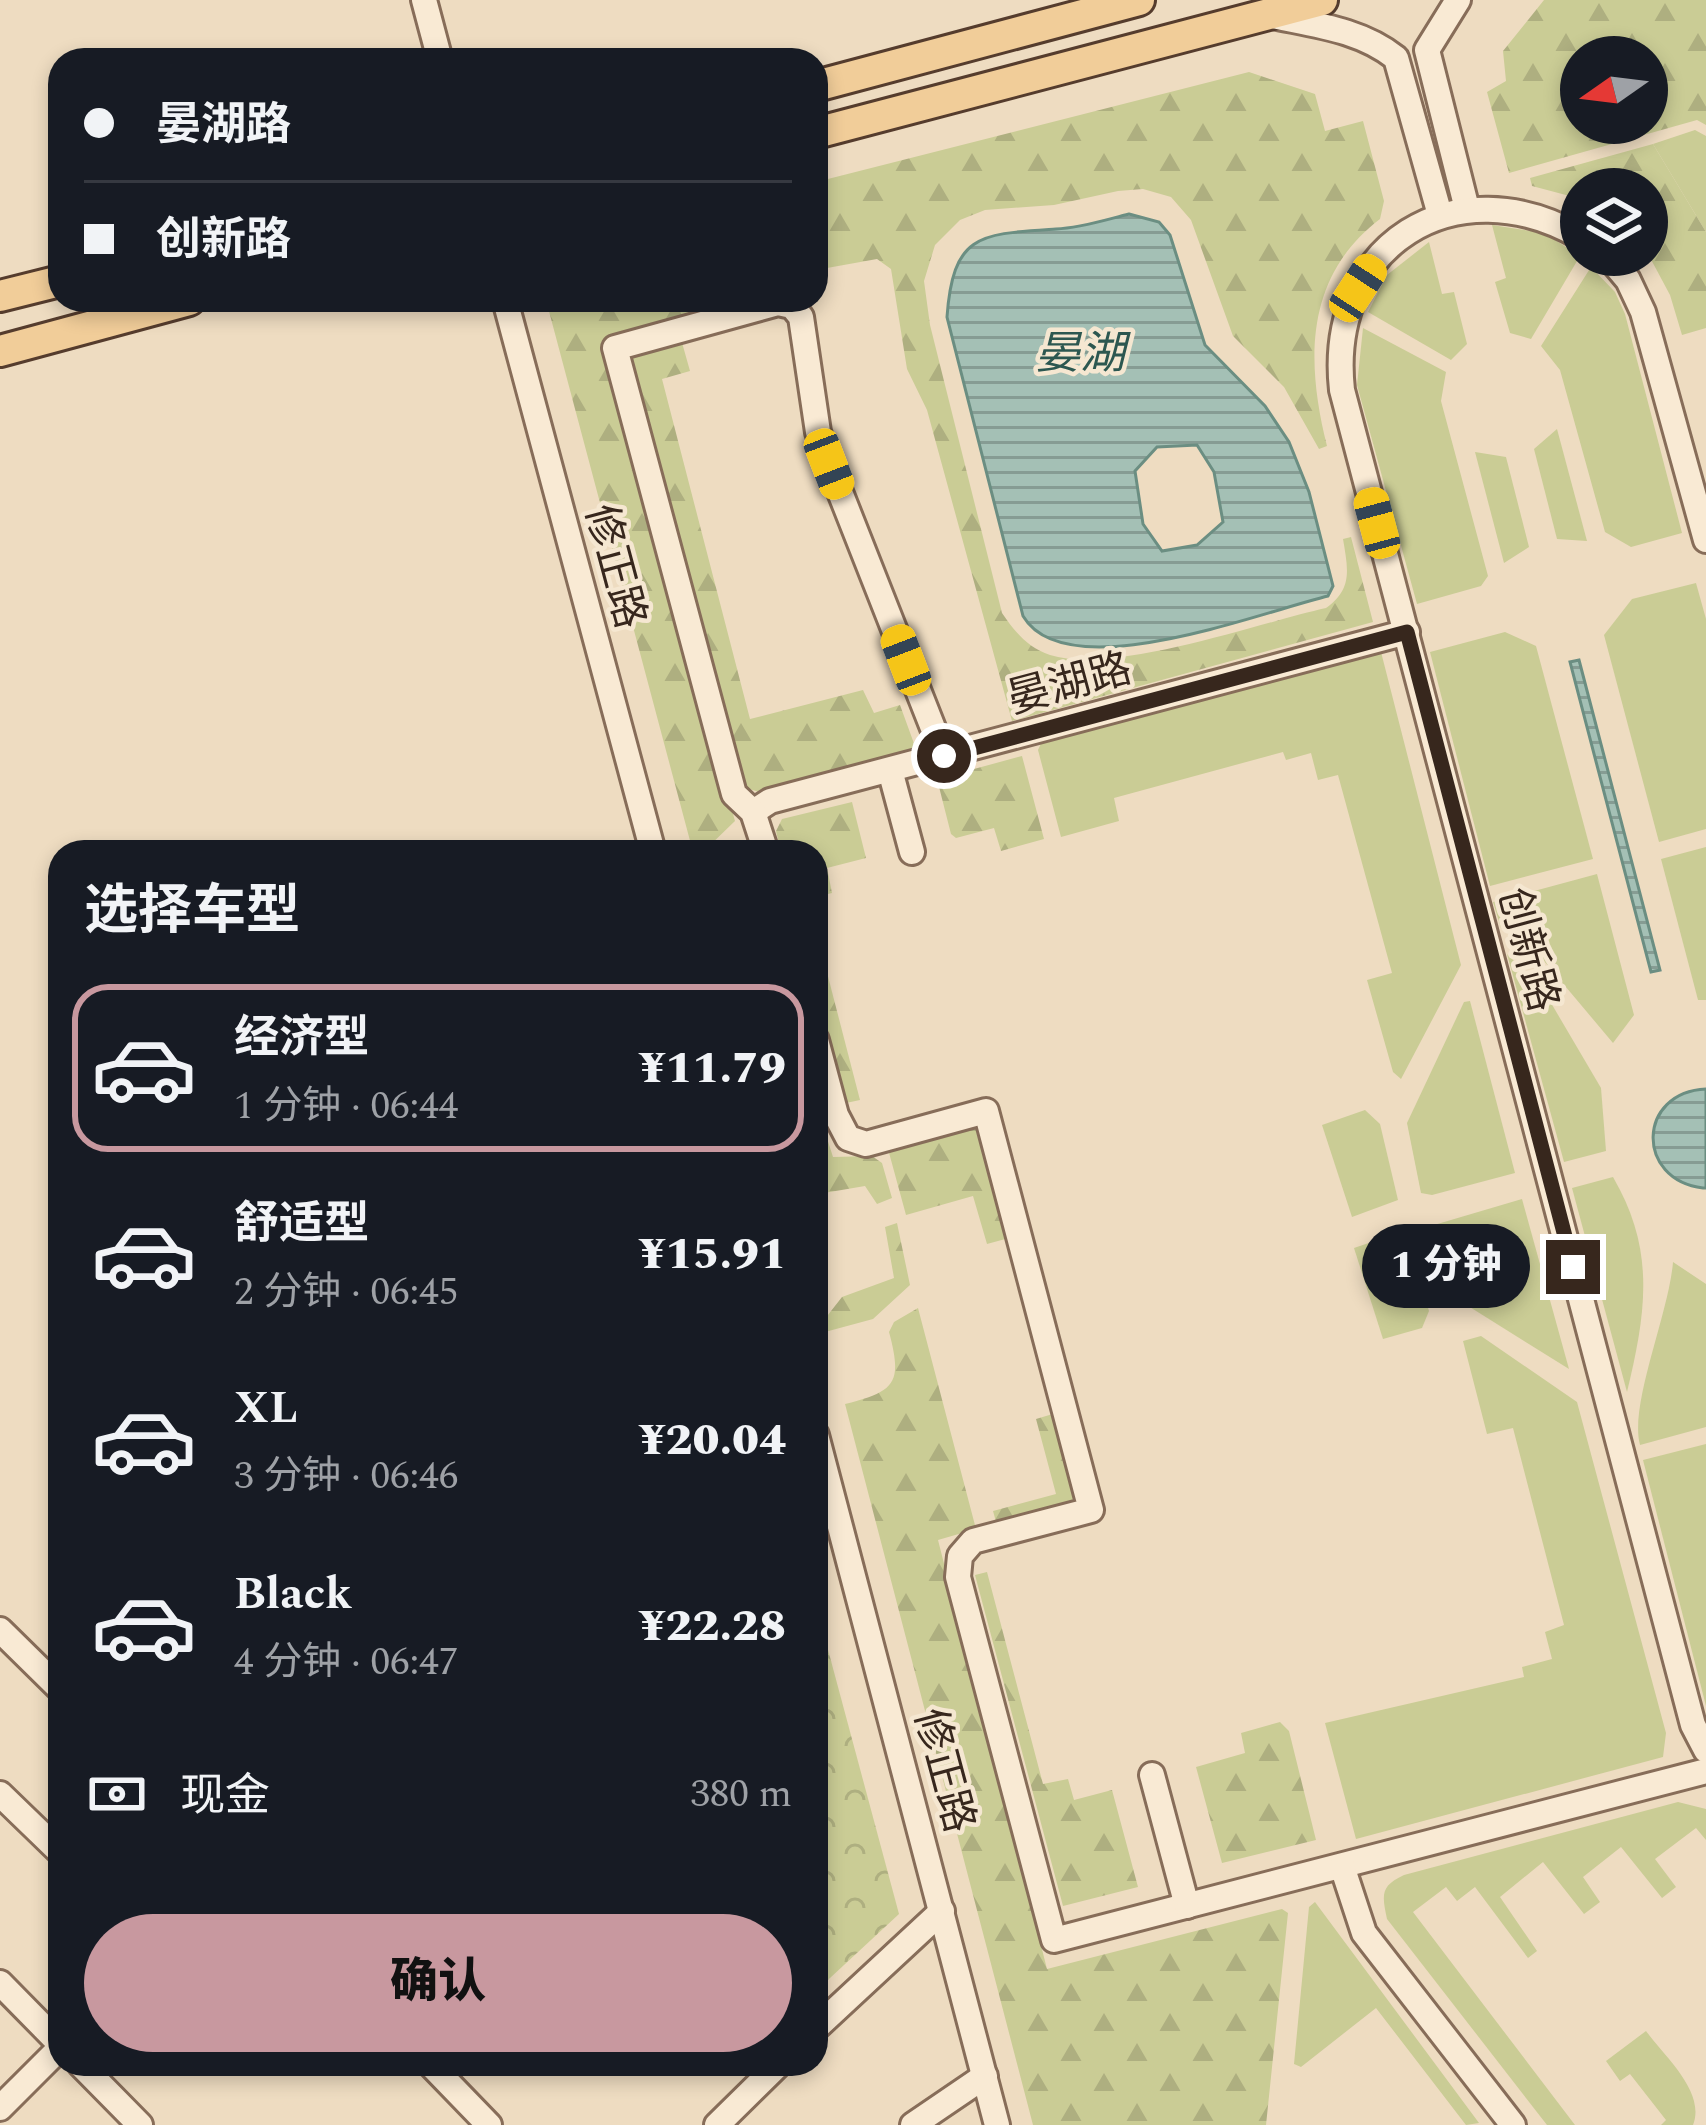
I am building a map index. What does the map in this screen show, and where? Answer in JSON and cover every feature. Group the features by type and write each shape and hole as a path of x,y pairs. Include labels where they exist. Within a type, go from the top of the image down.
{"main road":[{"path":"828,83 1138,0"},
{"path":"828,130 1322,0"},
{"path":"0,296 48,284"},
{"path":"0,351 145,312"}],"street":[{"path":"424,0 437,48"},
{"path":"1453,212 1427,50 1458,0"},
{"path":"1264,14 1343,31 1396,58 1453,212"},
{"path":"1453,212 1528,212 1560,227"},
{"name":"创新路","path":"1453,212 1405,234 1377,258 1348,310 1338,358 1342,390 1693,1725 1706,1750"},
{"path":"1625,276 1643,312 1706,540"},
{"name":"修正路","path":"508,312 649,840"},
{"path":"745,312 615,348 734,794 753,812 762,840"},
{"path":"796,312 818,432 944,756"},
{"name":"晏湖路","path":"753,812 770,801 1407,632"},
{"path":"890,770 912,852"},
{"path":"828,1085 848,1138 866,1144 986,1112 1091,1510 973,1541 960,1556 958,1577 1054,1940 1706,1771"},
{"name":"修正路","path":"828,1480 997,2125"},
{"path":"0,1630 48,1677"},
{"path":"1153,1775 1187,1906"},
{"path":"0,1794 48,1840"},
{"path":"1342,1866 1364,1933 1513,2125"},
{"path":"828,2017 942,1911"},
{"path":"0,1983 48,2033"},
{"path":"0,2108 48,2058"},
{"path":"92,2076 140,2125"},
{"path":"442,2076 489,2125"},
{"path":"717,2125 767,2076"},
{"path":"913,2125 985,2076"}],"green space":[{"path":"1544,0 1706,0 1706,125 1697,120 1668,128 1668,36 1560,36 1560,144 1612,144 1509,173 1487,92 1506,81 1503,51"},
{"path":"1249,72 1315,94 1325,131 1363,121 1384,201 1380,219 1355,242 1324,294 1315,353 1327,446 1319,449 1284,387 1233,336 1191,220 1171,197 1143,189 1054,205 985,210 960,220 935,245 924,281 930,325 1002,613 1035,648 1078,659 1148,653 1326,608 1345,586 1343,539 1351,537 1373,622 1012,721 927,410 907,369 891,269 877,259 828,268 828,179"},
{"path":"1695,130 1706,136 1706,232 1653,144 1668,144 1668,139"},
{"path":"1653,144 1667,168 1566,168"},
{"path":"1668,169 1706,232 1706,328 1682,335 1660,276 1668,276"},
{"path":"1560,170 1560,193 1532,186 1530,178"},
{"path":"1492,225 1544,233 1560,243 1560,276 1568,276 1531,339 1510,333 1495,282 1506,278"},
{"path":"1429,242 1442,294 1454,292 1467,344 1451,360 1368,312 1387,275"},
{"path":"1585,276 1600,276 1615,292 1625,314 1682,533 1631,547 1605,532 1560,370 1541,346"},
{"path":"549,312 714,312 601,342 735,821 715,840 690,840"},
{"path":"1363,328 1446,372 1441,401 1488,576 1481,586 1417,604 1357,385"},
{"path":"681,339 690,371 662,379 750,719 863,690 874,713 900,705 916,749 759,792 743,787 628,358 632,352"},
{"path":"1557,429 1587,541 1557,539 1534,449"},
{"path":"1475,452 1506,457 1529,547 1504,563"},
{"path":"1696,583 1706,619 1706,829 1659,842 1604,635 1632,599"},
{"path":"1505,632 1536,646 1593,859 1490,886 1430,652"},
{"path":"1380,648 1461,965 1401,1079 1393,1072 1367,980 1392,973 1338,775 1318,780 1311,753 1286,760 1283,752 1114,798 1119,821 1061,837 1038,750 1044,737"},
{"path":"1022,756 1044,839 1001,851 994,828 956,838 951,834 937,779"},
{"path":"852,802 866,858 828,868 828,840 778,840 776,831 782,819"},
{"path":"1706,847 1706,1000 1698,1000 1661,859"},
{"path":"1597,874 1634,1015 1613,1043 1534,949 1501,928 1493,902"},
{"path":"1507,954 1544,991 1601,1088 1606,1151 1564,1162"},
{"path":"828,976 860,1100 846,1103 828,1033"},
{"path":"1470,1001 1515,1173 1432,1195 1421,1193 1407,1123 1464,1002"},
{"path":"1365,1110 1380,1124 1398,1200 1352,1217 1322,1125"},
{"path":"975,1127 1009,1238 987,1244 973,1196 906,1215 888,1149"},
{"path":"828,1141 833,1157 872,1156 882,1163 892,1198 877,1204 865,1186 828,1192"},
{"path":"1613,1177 1636,1231 1643,1282 1639,1335 1627,1392 1572,1188"},
{"path":"1522,1199 1569,1369 1457,1299 1445,1285 1434,1225"},
{"path":"897,1223 910,1285 873,1319 828,1331 828,1315 842,1297 894,1278 885,1227"},
{"path":"1404,1231 1429,1311 1422,1328 1383,1339 1354,1248"},
{"path":"1673,1262 1706,1284 1706,1427 1640,1445 1640,1407"},
{"path":"918,1308 976,1529 938,1540 1047,1969 1282,1909 1288,1913 1266,2125 1033,2125 845,1404 875,1395 891,1383 895,1363 889,1332 894,1322"},
{"path":"1481,1336 1577,1402 1666,1733 1663,1757 1356,1839 1325,1723 1524,1677 1522,1667 1552,1659 1545,1632 1564,1625 1513,1428 1487,1434 1463,1341"},
{"path":"1056,1413 1079,1497 1076,1504 998,1529 993,1511 1056,1494 1036,1419"},
{"path":"1706,1444 1706,1706 1643,1460"},
{"path":"987,1572 1043,1784 1068,1779 1074,1800 1112,1790 1138,1887 1063,1906 975,1575"},
{"path":"828,1650 899,1914 828,1980"},
{"path":"1280,1722 1289,1731 1316,1840 1222,1863 1196,1767 1245,1753 1241,1733"},
{"path":"1678,1802 1706,1809 1706,1840 1696,1828 1655,1859 1676,1887 1662,1898 1621,1847 1583,1877 1600,1902 1584,1914 1543,1862 1500,1897 1537,1951 1528,1958 1475,1887 1457,1901 1446,1887 1413,1912 1575,2125 1547,2125 1387,1919 1385,1892 1404,1875"},
{"path":"1315,1902 1479,2123 1466,2125 1376,2008 1301,2067 1294,2064 1309,1907"},
{"path":"1646,2031 1689,2088 1694,2100 1693,2125 1661,2125 1666,2120 1630,2074 1620,2081 1606,2061"}],"water":[{"name":"晏湖","path":"1129,214 1159,222 1170,235 1205,345 1265,406 1289,442 1309,492 1333,586 1328,596 1213,629 1121,646 1079,646 1046,637 1023,616 947,317 950,289 964,254 975,243 1008,233 1074,227","holes":["1197,445 1214,472 1223,522 1197,545 1162,551 1143,524 1135,471 1157,447"]},
{"path":"1579,660 1660,970 1651,972 1570,662"},
{"path":"1706,1089 1703,1188 1681,1182 1665,1170 1653,1137 1667,1105 1683,1094"}],"route":[{"path":"944,756 1407,632 1573,1267"}]}
